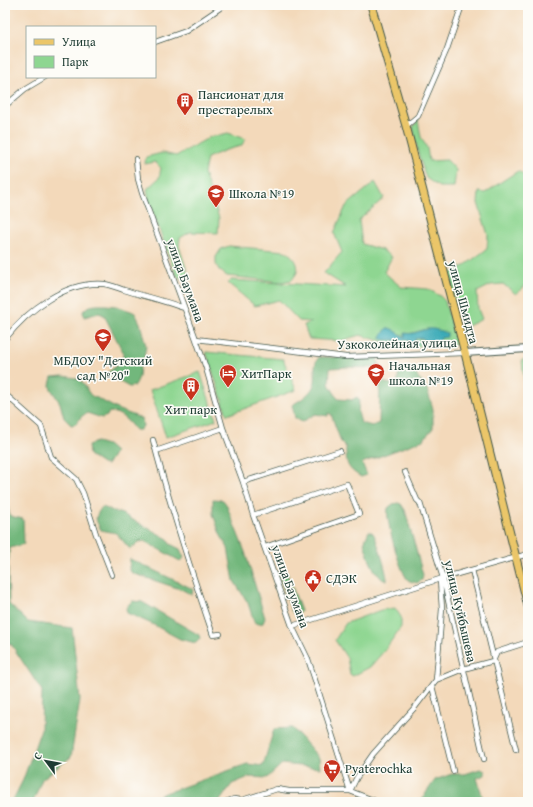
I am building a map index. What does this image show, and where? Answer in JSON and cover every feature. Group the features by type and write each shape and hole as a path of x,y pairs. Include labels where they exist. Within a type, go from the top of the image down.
{"main road":[{"name":"улица Шмидта","path":"371,5 406,126 465,353 528,606"}],"street":[{"path":"156,42 186,31 223,5"},
{"path":"406,126 418,116 447,49 462,5"},
{"path":"5,106 25,89 43,78"},
{"name":"улица Баумана","path":"136,159 138,179 206,368 223,428 292,626 308,659 350,791"},
{"path":"5,339 20,321 36,307 52,298 84,285 105,284 184,308"},
{"name":"Узкоколейная улица","path":"196,339 346,357 528,350"},
{"path":"5,394 41,426 51,457 76,479 83,493 96,534 112,575"},
{"path":"156,451 223,428"},
{"path":"153,440 169,499 213,635 220,634"},
{"path":"243,482 340,451"},
{"name":"улица Куйбышева","path":"406,472 417,500 420,503 442,579 484,759"},
{"path":"253,515 347,484 359,514 265,547"},
{"path":"292,626 528,554"},
{"path":"472,570 516,750"},
{"path":"350,791 357,777 373,754 416,706 436,680 442,609 442,579"},
{"path":"436,680 463,669 493,661 498,652 528,642"},
{"path":"432,686 453,771"},
{"path":"224,802 234,799 242,800 277,789 290,791 350,791 378,802"}],"green space":[{"path":"418,120 421,137 427,148 429,161 447,160 456,170 454,187 439,187 426,178 418,153 413,127"},
{"path":"228,133 246,139 241,146 226,150 207,158 204,173 219,218 218,233 190,232 180,238 179,246 188,274 181,279 176,275 149,202 147,189 159,178 161,168 155,162 145,164 146,157 162,153 176,156 210,137"},
{"path":"518,171 528,177 528,289 525,286 516,294 503,284 491,285 477,292 478,309 482,319 466,327 457,310 449,274 464,266 487,249 488,235 478,203 479,192 485,193"},
{"path":"375,182 384,198 359,220 362,244 382,250 392,257 384,272 401,287 428,289 440,296 445,301 456,342 452,348 446,346 446,340 442,344 434,347 417,347 384,342 360,335 340,341 309,339 304,325 312,322 299,321 279,300 255,306 228,283 231,280 346,287 324,273 342,252 334,233 346,206","holes":["427,329 445,332 446,337 429,344 422,338 414,340 417,345 407,340 394,341 396,332 406,337 405,333 409,334"]},
{"path":"229,246 285,251 293,257 296,262 298,269 297,272 292,280 282,282 227,276 219,270 216,264 216,257 221,249"},
{"path":"93,305 116,306 135,313 140,323 146,346 144,357 140,366 139,377 135,386 129,387 111,377 108,372 117,366 121,361 123,352 104,315 99,313 84,317 83,311 88,307"},
{"path":"206,352 283,359 296,390 227,415"},
{"path":"319,357 377,358 380,366 374,368 330,368 329,384 338,399 352,400 357,397 359,400 358,412 361,423 372,426 379,423 380,382 397,385 399,370 411,368 427,389 433,409 433,428 423,440 362,463 367,475 361,477 352,471 348,465 346,447 341,442 331,414 328,413 328,416 315,414 302,422 295,418 292,405 304,397 312,388 315,381 315,364"},
{"path":"528,359 528,391 524,380 522,360"},
{"path":"200,372 216,420 166,437 150,390"},
{"path":"63,376 80,380 92,396 119,410 138,417 142,420 143,426 140,430 135,430 121,415 113,412 109,412 107,416 102,418 87,413 82,416 76,424 71,425 64,418 60,403 50,385 52,377"},
{"path":"97,442 107,445 115,452 107,465 102,464 89,455 88,445"},
{"path":"5,496 10,516 23,519 24,544 10,548 8,567 9,604 28,622 72,628 80,700 71,757 42,779 33,802 12,802 23,780 41,729 42,691 11,644 5,642"},
{"path":"213,499 223,500 226,504 245,552 265,618 263,623 258,624 254,622 248,603 234,581 228,548 220,534 213,514"},
{"path":"393,504 401,504 405,510 423,575 422,580 417,583 408,580 405,575 397,557 391,534 388,508"},
{"path":"102,507 122,514 168,539 170,544 180,549 184,558 180,561 144,541 139,542 130,549 116,533 101,530 96,518"},
{"path":"369,531 373,533 377,542 387,581 382,579 375,571 370,561 364,543"},
{"path":"130,559 193,589 192,595 183,590 132,573 129,569"},
{"path":"280,570 287,573 301,611 297,615 291,610 278,573"},
{"path":"132,601 142,602 199,635 200,639 196,643 180,639 127,613 126,608"},
{"path":"395,608 401,617 401,627 384,651 370,667 353,676 350,674 347,658 335,640 346,623 381,610"},
{"path":"293,728 319,758 320,768 282,764 267,778 249,777 232,784 219,802 154,802 160,795 247,764 263,766 274,729"},
{"path":"480,769 485,771 485,775 477,778 484,802 470,802 463,800 455,802 421,802 435,780 452,774 465,774"}],"water":[{"path":"387,328 394,330 405,337 405,333 430,329 447,333 447,337 441,338 439,343 432,345 422,338 415,339 414,340 419,343 417,345 407,340 385,340 380,338"}],"place":[{"name":"Пансионат для престарелых","path":"185,116"},
{"name":"Школа №19","path":"216,208"},
{"name":"МБДОУ \"Детский сад №20\"","path":"103,352"},
{"name":"Начальная школа №19","path":"376,387"},
{"name":"ХитПарк","path":"228,388"},
{"name":"Хит парк","path":"191,401"},
{"name":"СДЭК","path":"313,593"},
{"name":"Pyaterochka","path":"332,783"}]}
